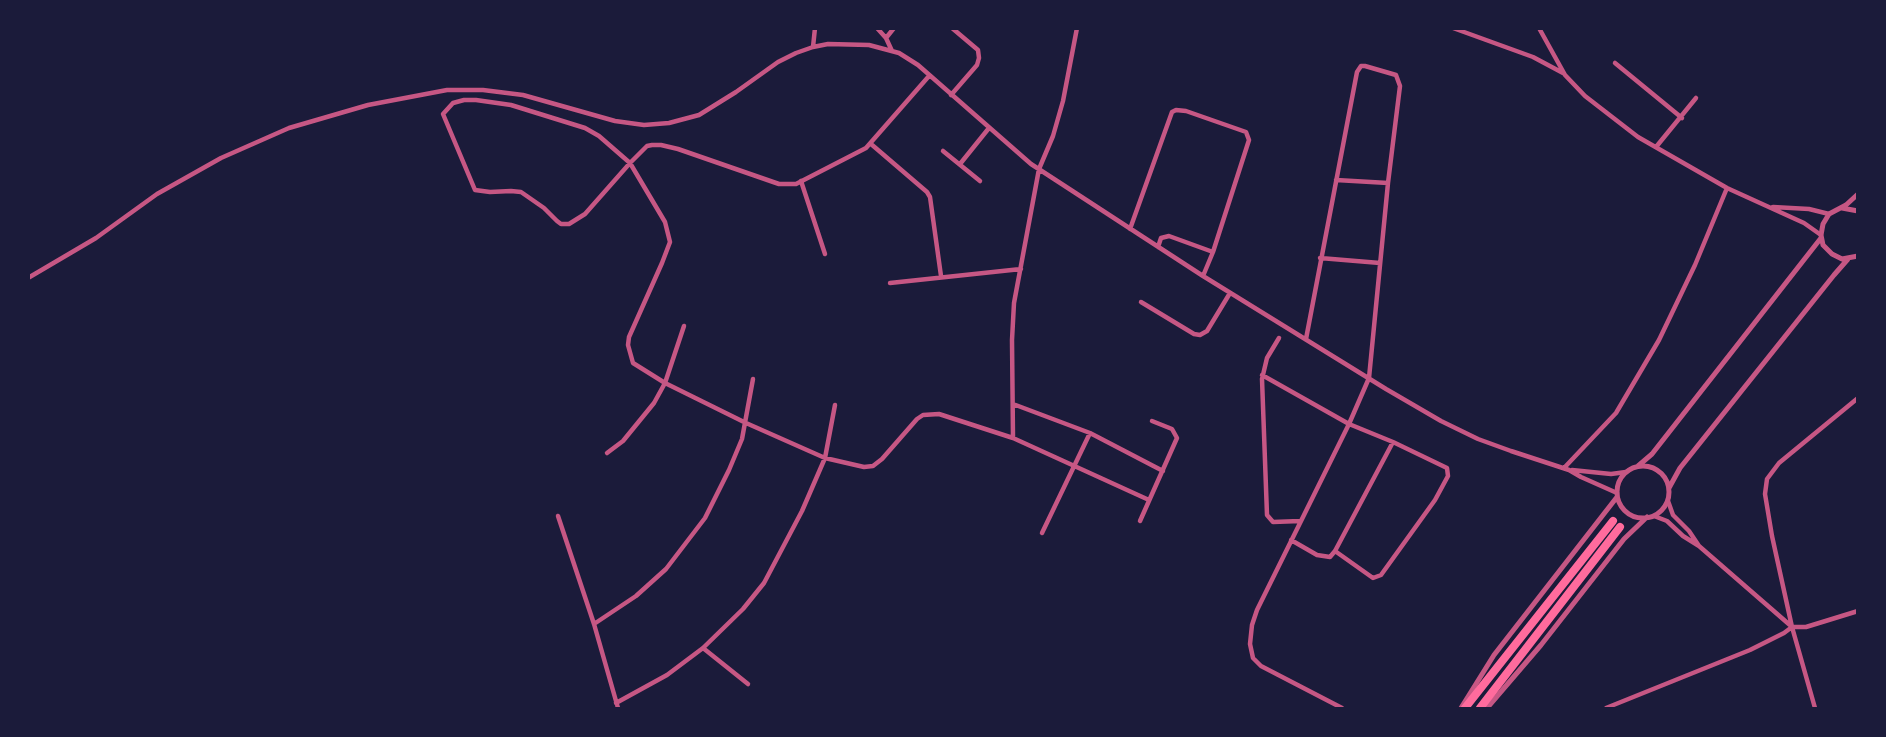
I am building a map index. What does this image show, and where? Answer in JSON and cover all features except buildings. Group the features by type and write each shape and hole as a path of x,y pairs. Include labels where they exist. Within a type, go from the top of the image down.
{"highway":[{"path":"1465,708 1612,521"},
{"path":"1480,708 1620,527"}],"street":[{"path":"813,47 815,28"},
{"path":"877,28 886,38 892,51"},
{"path":"886,38 894,28"},
{"path":"951,95 977,65 980,58 978,50 952,28"},
{"path":"1012,438 1014,303 1039,169 1053,136 1063,101 1077,28"},
{"path":"1453,28 1533,57 1565,75"},
{"path":"1539,28 1565,75 1585,96 1638,137 1727,188 1771,206 1804,223 1821,237"},
{"path":"28,278 96,238 157,194 185,177 221,158 289,128 333,115 402,98 447,90 468,89 523,95 615,121 644,125 669,123 699,115 778,62 813,47 847,43 869,45 892,51 918,65 1039,169 1230,293 1441,421 1511,452 1567,469 1611,474 1626,472 1638,466 1652,454 1821,237"},
{"path":"1615,63 1682,118"},
{"path":"1306,339 1357,72 1361,66 1365,66 1396,75 1400,86 1369,378 1349,424 1254,617 1250,634 1251,653 1261,666 1342,708"},
{"path":"929,76 905,101 871,144 854,156 801,182 789,185 774,183 678,149 656,144 647,146 630,163 585,214 574,222 561,224 521,192 475,190 443,114 453,103 464,100 511,105 585,128 599,136 630,163 666,222 670,242 629,337 628,345 633,363 665,383 746,423 825,458 864,467 873,466 917,419 924,415 939,414 1012,438 1149,500"},
{"path":"1656,147 1682,118 1696,98"},
{"path":"1130,228 1169,116 1176,110 1186,111 1246,132 1249,140 1203,276"},
{"path":"960,164 989,128"},
{"path":"871,144 930,197 941,276"},
{"path":"943,151 981,181"},
{"path":"1336,180 1388,183"},
{"path":"801,182 825,254"},
{"path":"1567,469 1616,413 1659,340 1695,265 1727,188"},
{"path":"1854,258 1832,254 1823,245 1821,237 1823,224 1829,214 1857,194"},
{"path":"1771,206 1809,209 1829,214"},
{"path":"1840,208 1852,208 1857,211"},
{"path":"1158,247 1161,238 1169,236 1213,252"},
{"path":"1320,258 1380,263"},
{"path":"1699,546 1689,531 1673,515 1668,501 1669,488 1677,473 1838,269 1854,258"},
{"path":"890,283 1021,269"},
{"path":"1141,302 1194,334 1200,335 1207,330 1230,293"},
{"path":"607,453 623,441 643,418 665,383 684,326"},
{"path":"1279,338 1267,358 1262,375 1267,515 1271,521 1275,522 1300,521"},
{"path":"1262,375 1349,424 1447,468 1448,476 1435,500 1378,577 1372,578 1335,551"},
{"path":"594,624 636,596 666,569 705,518 737,453 746,423 753,379"},
{"path":"1815,708 1792,627 1768,515 1765,494 1767,479 1779,463 1857,398"},
{"path":"1013,404 1090,433 1163,471"},
{"path":"558,516 594,624 617,705 667,675 703,648 743,609 764,583 802,511 825,458 835,405"},
{"path":"1140,521 1177,438 1172,429 1152,421"},
{"path":"1042,533 1090,433"},
{"path":"1291,540 1317,555 1330,557 1393,442"},
{"path":"1638,466 1654,469 1666,480 1669,488"},
{"path":"1567,469 1617,495"},
{"path":"1626,472 1619,482 1617,495 1620,506 1629,515 1667,521 1792,627"},
{"path":"1461,708 1505,640 1617,495"},
{"path":"1487,708 1541,645 1624,539 1660,512 1668,501"},
{"path":"1606,708 1750,650 1792,627 1806,627 1857,611"},
{"path":"703,648 748,684"}]}
